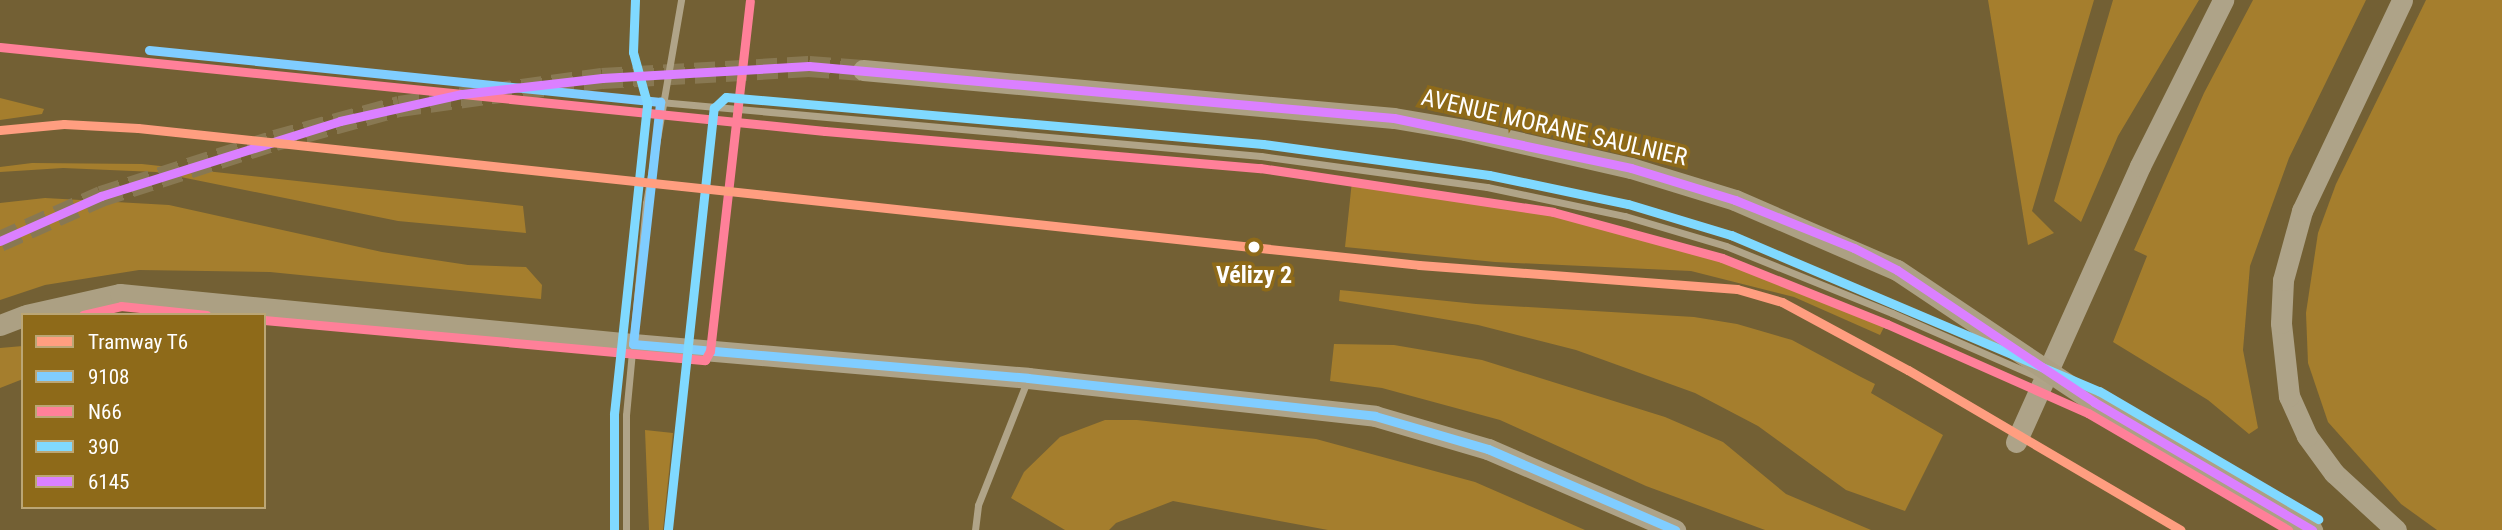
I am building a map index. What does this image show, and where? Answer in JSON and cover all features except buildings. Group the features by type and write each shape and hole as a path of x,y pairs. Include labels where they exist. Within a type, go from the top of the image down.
{"highway":[{"path":"2016,442 2140,166 2223,0"},
{"path":"2396,530 2334,473 2307,436 2289,396 2281,323 2283,280 2302,211 2402,0"},
{"path":"633,344 1028,378 1375,416 1488,449 1675,530"}],"main road":[{"name":"AVENUE MORANE SAULNIER","path":"863,70 1394,118 1465,130 1631,169 1735,200 1898,270 2094,402 2312,530"},
{"path":"35,313 120,294 633,344"},
{"path":"0,325 21,317"}],"street":[{"path":"626,530 625,443 633,344 660,102 675,52 681,0"},
{"name":"AVENUE MORANE SAULNIER","path":"660,102 1261,156 1487,187 1625,216 1726,246 1892,313 2094,402"},
{"path":"975,530 978,505 1028,378"}],"shaded area":[{"path":"1988,0 2094,0 2032,211 2054,233 2028,245"},
{"path":"2113,0 2199,0 2118,136 2081,222 2054,201"},
{"path":"2253,0 2366,0 2289,158 2250,266 2243,350 2258,428 2249,434 2208,400 2113,342 2147,256 2134,250 2204,93"},
{"path":"2426,0 2502,0 2502,530 2437,530 2401,504 2328,422 2308,363 2306,313 2318,233 2336,184"},
{"path":"0,98 44,109 42,114 0,120"},
{"path":"32,163 142,164 523,206 526,233 398,221 156,172 63,168 0,172 0,167"},
{"path":"1352,181 1534,210 1650,238 1797,287 1885,325 1880,335 1794,297 1691,271 1495,262 1345,247"},
{"path":"45,198 169,205 382,252 468,265 526,267 542,285 541,299 270,272 139,270 45,285 0,300 0,203"},
{"path":"1340,290 1476,304 1694,317 1737,324 1792,340 1875,384 1871,393 1943,435 1905,511 1846,490 1758,426 1695,393 1576,350 1478,325 1339,301"},
{"path":"1334,344 1394,345 1482,360 1665,417 1723,442 1786,494 1871,530 1765,530 1646,486 1500,420 1382,388 1330,381"},
{"path":"21,346 21,380 0,388 0,348"},
{"path":"1105,420 1137,420 1316,439 1475,482 1585,530 1328,530 1173,501 1116,523 1109,530 1065,530 1011,498 1024,472 1060,437"},
{"path":"645,430 673,433 663,530 649,530"}],"tunnel":[{"path":"0,241 101,196 275,140 399,106 602,78 809,66 863,70"}],"tram line":[{"name":"T6","path":"0,130 64,124 138,128 1419,265 1737,289 1782,302 1908,370 2181,530"}],"transit line":[{"name":"390","path":"614,530 614,414 647,103 633,52 635,0"},
{"name":"N66","path":"266,320 705,360 710,351 750,1"},
{"name":"N66","path":"0,47 825,131 1260,168 1553,212 1722,258 1887,324 2088,413 2288,530"},
{"name":"9108","path":"149,50 660,102"},
{"name":"6145","path":"0,241 101,196 340,121 462,94 602,78 809,66 1394,118 1631,168 1735,200 1854,248 1897,270 2094,402 2312,530"},
{"name":"390","path":"668,529 714,108 726,97 1263,144 1489,175 1628,204 1731,235 2099,391 2318,519"},
{"name":"9108","path":"633,344 660,102"},
{"name":"N66","path":"91,313 121,306 188,313"},
{"name":"9108","path":"633,344 1028,378 1375,416 1488,449 1675,530"}],"place":[{"name":"Vélizy 2","path":"1254,247"}]}
